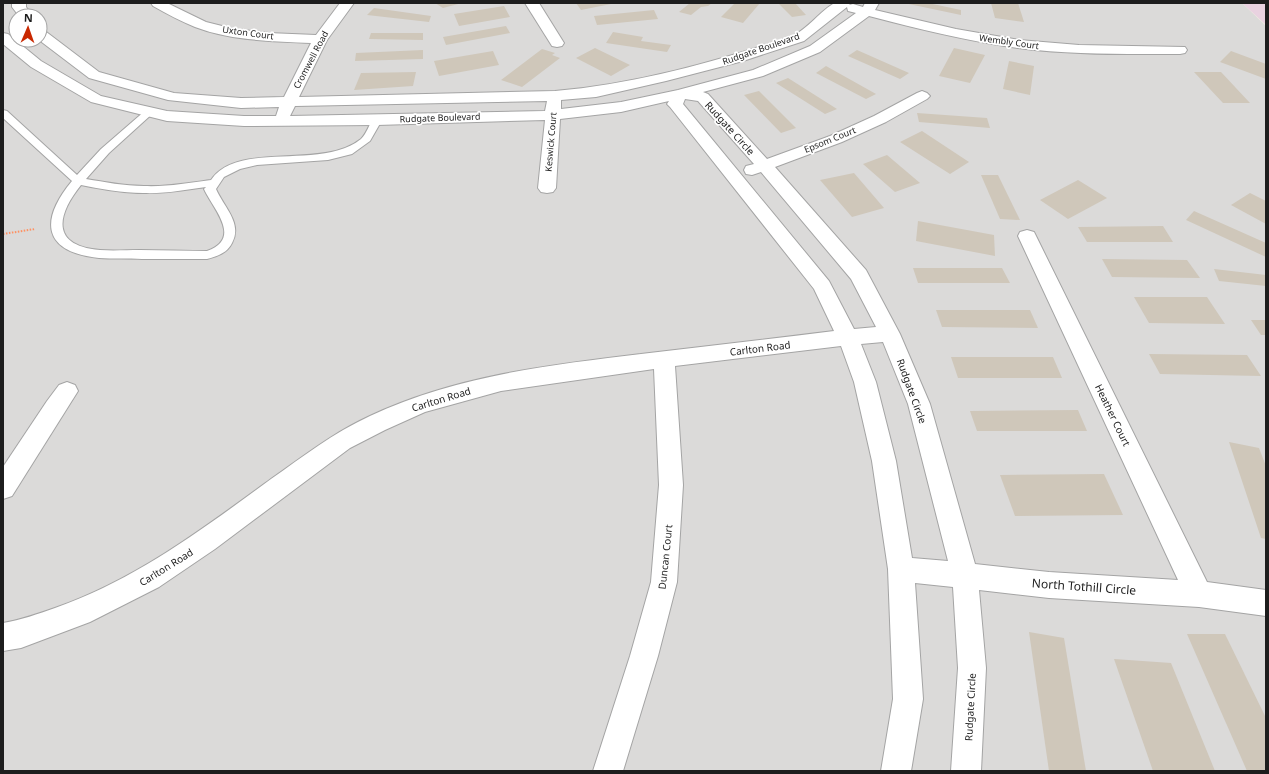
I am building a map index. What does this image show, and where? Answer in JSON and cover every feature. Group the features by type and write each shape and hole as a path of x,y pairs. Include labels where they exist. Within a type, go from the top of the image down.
{"street":[{"name":"Uxton Court","path":"158,3 186,18 214,28 244,34 320,39"},
{"name":"Cromwell Road","path":"281,121 320,39 347,3"},
{"path":"532,3 557,43"},
{"name":"Wembly Court","path":"843,4 870,7 950,32 1020,44 1098,50 1180,50"},
{"name":"Rudgate Boulevard","path":"48,40 94,75 173,97 241,103 289,103 555,96 596,92 738,58 799,38 843,4"},
{"name":"Rudgate Boulevard","path":"3,37 36,64 96,99 167,116 244,121 281,121 553,115 621,107 680,94 758,73 815,49 843,30 870,7"},
{"path":"666,76 680,94 675,104 822,286 848,338 865,382 884,461 901,569 908,699 896,771"},
{"name":"Rudgate Circle","path":"680,94 703,98 764,165 859,275 890,334 919,404 965,576 972,668 966,771"},
{"name":"Keswick Court","path":"547,188 555,96"},
{"name":"Epsom Court","path":"734,176 836,139 880,119 922,96"},
{"path":"149,112 173,97"},
{"path":"377,120 382,101"},
{"name":"Heather Court","path":"1027,236 1199,594"},
{"name":"Carlton Road","path":"3,638 21,634 90,609 150,578 206,541 342,441 377,423 420,404 501,382 593,368 890,334"},
{"name":"Duncan Court","path":"608,771 644,656 664,582 671,485 664,360"},
{"path":"3,488 55,407 68,391"},
{"name":"North Tothill Circle","path":"901,569 1049,585 1199,594 1266,603"}],"lane":[{"path":"149,112 133,124 78,181 62,203 56,215 55,225 58,235 64,242 88,252 100,254 207,255 214,253 226,244 229,239 230,231 230,224 212,195 210,189 217,176 225,171 255,162 319,158 341,155 351,151 364,142 377,120"},
{"path":"3,113 78,181 117,188 144,190 167,189 212,183"}],"path":[{"path":"3,234 55,225"}],"shaded area":[{"path":"3,3 1242,3 1266,26 1266,771 3,771"},
{"path":"1242,3 1266,3 1266,25"}],"building":[{"path":"435,3 462,3 443,8"},
{"path":"576,3 611,3 611,4 581,10"},
{"path":"690,3 712,3 708,6 701,7 691,15 679,12"},
{"path":"735,3 760,3 743,23 721,17"},
{"path":"778,3 795,3 806,15 792,17"},
{"path":"904,3 928,3 961,10 961,15"},
{"path":"991,3 1018,3 1024,22 995,18"},
{"path":"504,6 510,17 459,26 454,14"},
{"path":"374,8 431,16 429,22 367,15"},
{"path":"654,10 658,19 597,25 594,16"},
{"path":"506,26 510,33 446,45 443,37"},
{"path":"613,32 643,37 641,41 671,45 667,52 606,43"},
{"path":"371,33 423,33 423,40 369,39"},
{"path":"595,48 630,65 611,76 576,58"},
{"path":"954,48 985,55 970,83 939,76"},
{"path":"542,49 555,53 552,55 560,58 522,87 501,80"},
{"path":"423,50 423,59 355,61 356,53"},
{"path":"857,50 909,73 900,79 848,56"},
{"path":"493,51 499,65 439,76 434,61"},
{"path":"1231,51 1266,64 1266,79 1220,62"},
{"path":"1009,61 1034,66 1030,95 1003,89"},
{"path":"826,66 876,94 866,99 816,73"},
{"path":"416,72 413,86 354,90 361,73"},
{"path":"1194,72 1221,72 1250,103 1223,103"},
{"path":"788,78 837,109 825,114 776,83"},
{"path":"759,91 796,128 781,133 744,95"},
{"path":"917,113 987,118 990,128 919,122"},
{"path":"922,131 969,162 950,174 900,142"},
{"path":"887,155 920,183 895,192 863,164"},
{"path":"854,173 884,208 852,217 820,180"},
{"path":"981,175 998,175 1020,220 1000,219"},
{"path":"1078,180 1107,198 1068,219 1040,200"},
{"path":"1250,193 1266,201 1266,224 1231,205"},
{"path":"1194,211 1266,243 1266,257 1186,220"},
{"path":"918,221 994,235 995,256 916,241"},
{"path":"1163,226 1173,242 1087,242 1078,227"},
{"path":"1102,259 1187,260 1200,278 1112,277"},
{"path":"913,268 1002,268 1010,283 918,283"},
{"path":"1214,269 1266,275 1266,286 1219,281"},
{"path":"1134,297 1207,297 1225,324 1149,323"},
{"path":"936,310 1030,310 1038,328 942,327"},
{"path":"1251,320 1266,320 1266,335 1261,335"},
{"path":"1149,354 1247,355 1261,376 1160,374"},
{"path":"951,357 1053,357 1062,378 958,378"},
{"path":"1078,410 1087,431 977,431 970,411"},
{"path":"1229,442 1259,448 1266,466 1266,539 1261,538"},
{"path":"1104,474 1123,515 1015,516 1000,475"},
{"path":"1029,632 1064,638 1086,771 1049,771"},
{"path":"1187,634 1225,634 1266,718 1266,771 1247,771"},
{"path":"1114,659 1171,663 1215,771 1153,771"}]}
